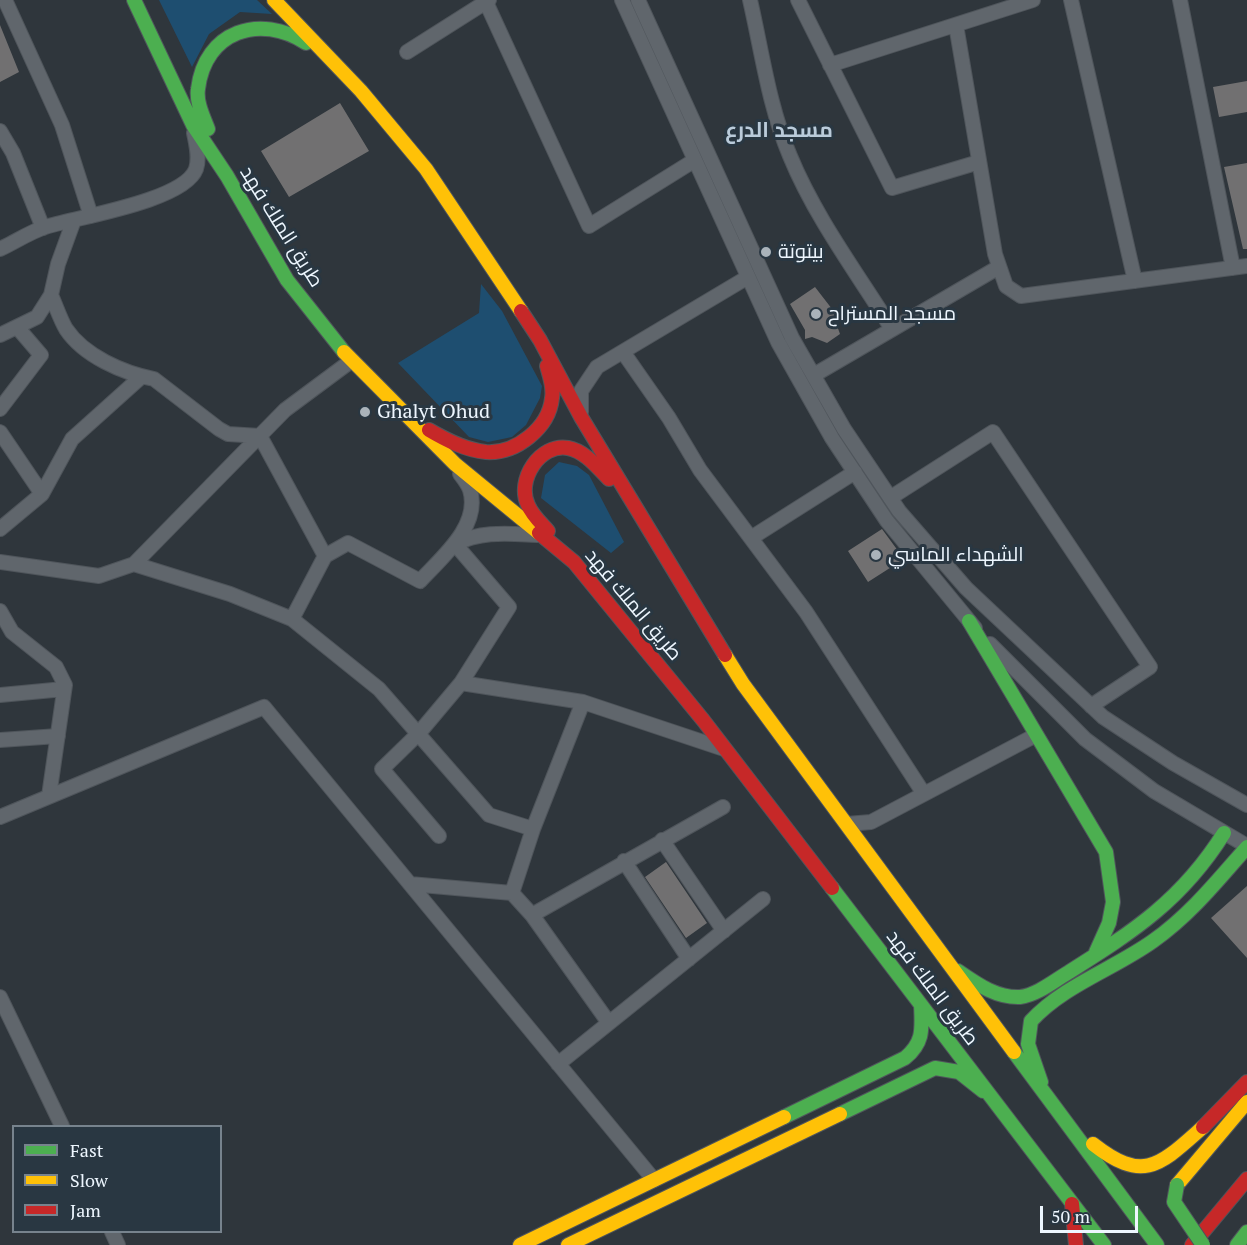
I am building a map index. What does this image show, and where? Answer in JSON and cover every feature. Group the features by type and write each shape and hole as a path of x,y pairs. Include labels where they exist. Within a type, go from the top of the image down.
{"main road":[{"name":"طريق الملك فهد","path":"134,0 193,124 227,176 287,280 351,361 412,422 455,464 574,562 726,750 1104,1245"},
{"name":"طريق الملك فهد","path":"274,0 361,91 426,169 540,340 581,417 744,684 1157,1245"},
{"path":"227,176 199,107 198,89 202,70 222,40 243,30 263,27 292,31 361,91"},
{"path":"412,422 472,449 494,452 517,446 534,433 545,420 553,390 540,340"},
{"path":"574,562 526,504 524,481 537,457 558,448 570,448 592,462 634,506"},
{"path":"969,621 1106,852 1113,902 1109,923 1096,952"},
{"path":"952,966 990,993 1014,999 1031,995 1179,893 1203,866 1224,833"},
{"path":"1044,1091 1026,1041 1030,1021 1051,1004 1154,940 1188,912 1247,847"},
{"path":"520,1245 905,1058 918,1047 922,1026 921,1005"},
{"path":"568,1245 935,1068 959,1072 992,1098"},
{"path":"1064,1118 1117,1164 1137,1169 1163,1162 1203,1127 1247,1082"},
{"path":"1203,1245 1174,1202 1177,1185 1247,1101"},
{"path":"1192,1245 1247,1179"},
{"path":"1070,1198 1075,1220 1076,1245"},
{"path":"1237,1245 1247,1232"}],"street":[{"path":"5,0 62,125 91,216"},
{"path":"622,0 778,342 832,438 887,521 969,621 1014,671 1085,739 1154,791 1247,847"},
{"path":"638,0 744,238 792,338 844,429 890,498 966,588 1103,717 1173,763 1247,806"},
{"path":"750,0 775,112 790,155 812,200 892,329"},
{"path":"798,0 892,188 979,162"},
{"path":"830,65 1033,0"},
{"path":"1071,0 1135,281"},
{"path":"956,25 999,267 1006,286 1021,296 1240,267 1180,0"},
{"path":"407,52 487,1 589,226 695,160"},
{"path":"0,249 43,228 170,194 188,180 196,170 198,154 193,124"},
{"path":"0,131 13,153 43,228"},
{"path":"0,335 37,317 51,295 58,264 74,220"},
{"path":"813,375 999,267"},
{"path":"581,417 581,391 585,380 597,367 748,277"},
{"path":"51,295 67,330 90,354 141,377 154,379 228,434 260,436"},
{"path":"0,409 41,356 17,327"},
{"path":"622,352 669,418 700,470 806,612 924,794"},
{"path":"0,562 99,576 134,564 285,410 351,361"},
{"path":"0,529 42,494 72,439 141,377"},
{"path":"0,432 42,494"},
{"path":"890,498 993,432 1150,667 1091,706"},
{"path":"260,436 325,556"},
{"path":"292,619 325,556 348,543 420,581 455,544 470,516 470,490 455,464"},
{"path":"751,538 855,472"},
{"path":"455,544 473,535 490,533 540,535"},
{"path":"439,836 381,769 418,733 461,682 509,607 455,544"},
{"path":"134,564 230,594 292,619 379,689 489,815 533,829"},
{"path":"0,611 12,632 56,667 64,688 49,796"},
{"path":"461,682 583,702 726,750"},
{"path":"0,695 64,688"},
{"path":"512,893 533,829 583,702"},
{"path":"0,817 264,707 654,1180"},
{"path":"847,824 871,822 1036,735"},
{"path":"0,740 58,736"},
{"path":"532,915 723,807"},
{"path":"662,840 724,931"},
{"path":"624,861 689,959"},
{"path":"410,884 512,893 532,915 609,1023"},
{"path":"558,1064 764,899"},
{"path":"0,997 62,1125"}],"shaded area":[{"path":"159,0 257,0 272,14 240,12 209,34 192,67"},
{"path":"481,284 502,311 542,386 540,398 526,425 512,437 488,442 469,437 398,363 479,313"},
{"path":"559,462 577,466 589,475 624,542 611,553 541,498 545,475"}],"building":[{"path":"0,25 19,72 0,82"},
{"path":"1247,81 1247,112 1219,117 1213,87"},
{"path":"340,103 369,151 289,197 261,151"},
{"path":"1247,163 1247,249 1243,249 1224,167"},
{"name":"مسجد المستراح","path":"815,287 839,318 835,320 840,334 827,343 812,337 805,339 805,330 790,304"},
{"name":"الشهداء الماسي","path":"882,529 904,559 868,582 848,551"},
{"path":"666,862 707,923 686,938 645,877"},
{"path":"1247,886 1247,958 1211,918"}],"traffic: fast":[{"path":"134,0 193,125 227,176 287,280 344,352"},
{"path":"208,129 199,104 198,89 203,69 211,53 223,41 237,33 253,29 271,29 306,43"},
{"path":"969,621 1106,852 1113,902 1109,923 1096,952"},
{"path":"958,971 987,989 1011,997 1026,996 1039,991 1136,928 1174,896 1208,857 1224,833"},
{"path":"1041,1082 1028,1044 1031,1021 1058,997 1138,951 1166,931 1203,897 1247,847"},
{"path":"832,888 1104,1245"},
{"path":"784,1117 905,1058 919,1041 922,1021 921,1005"},
{"path":"1014,1052 1157,1245"},
{"path":"840,1114 935,1068 959,1072 983,1091"},
{"path":"1177,1185 1174,1202 1203,1245"},
{"path":"1237,1245 1247,1232"}],"traffic: slow":[{"path":"274,0 361,91 426,169 521,311"},
{"path":"344,352 455,464 539,533"},
{"path":"725,655 743,684 1014,1052"},
{"path":"1177,1185 1247,1102"},
{"path":"568,1245 840,1114"},
{"path":"520,1245 784,1117"},
{"path":"1093,1144 1126,1164 1151,1165 1163,1160 1203,1127"}],"traffic: jam":[{"path":"521,311 540,340 581,417 725,655"},
{"path":"429,430 456,444 478,451 509,449 519,444 538,429 550,409 552,390 547,366"},
{"path":"548,531 532,512 525,495 528,475 540,457 548,451 568,448 591,461 609,479"},
{"path":"539,533 574,562 703,720 832,888"},
{"path":"1203,1127 1247,1082"},
{"path":"1192,1245 1247,1179"},
{"path":"1072,1204 1076,1245"}],"place":[{"name":"بيتوتة","path":"766,252"},
{"name":"مسجد المستراح","path":"816,314"},
{"name":"Ghalyt Ohud","path":"365,412"},
{"name":"الشهداء الماسي","path":"876,555"}],"district":[{"name":"مسجد الدرع","path":"779,131"}]}
